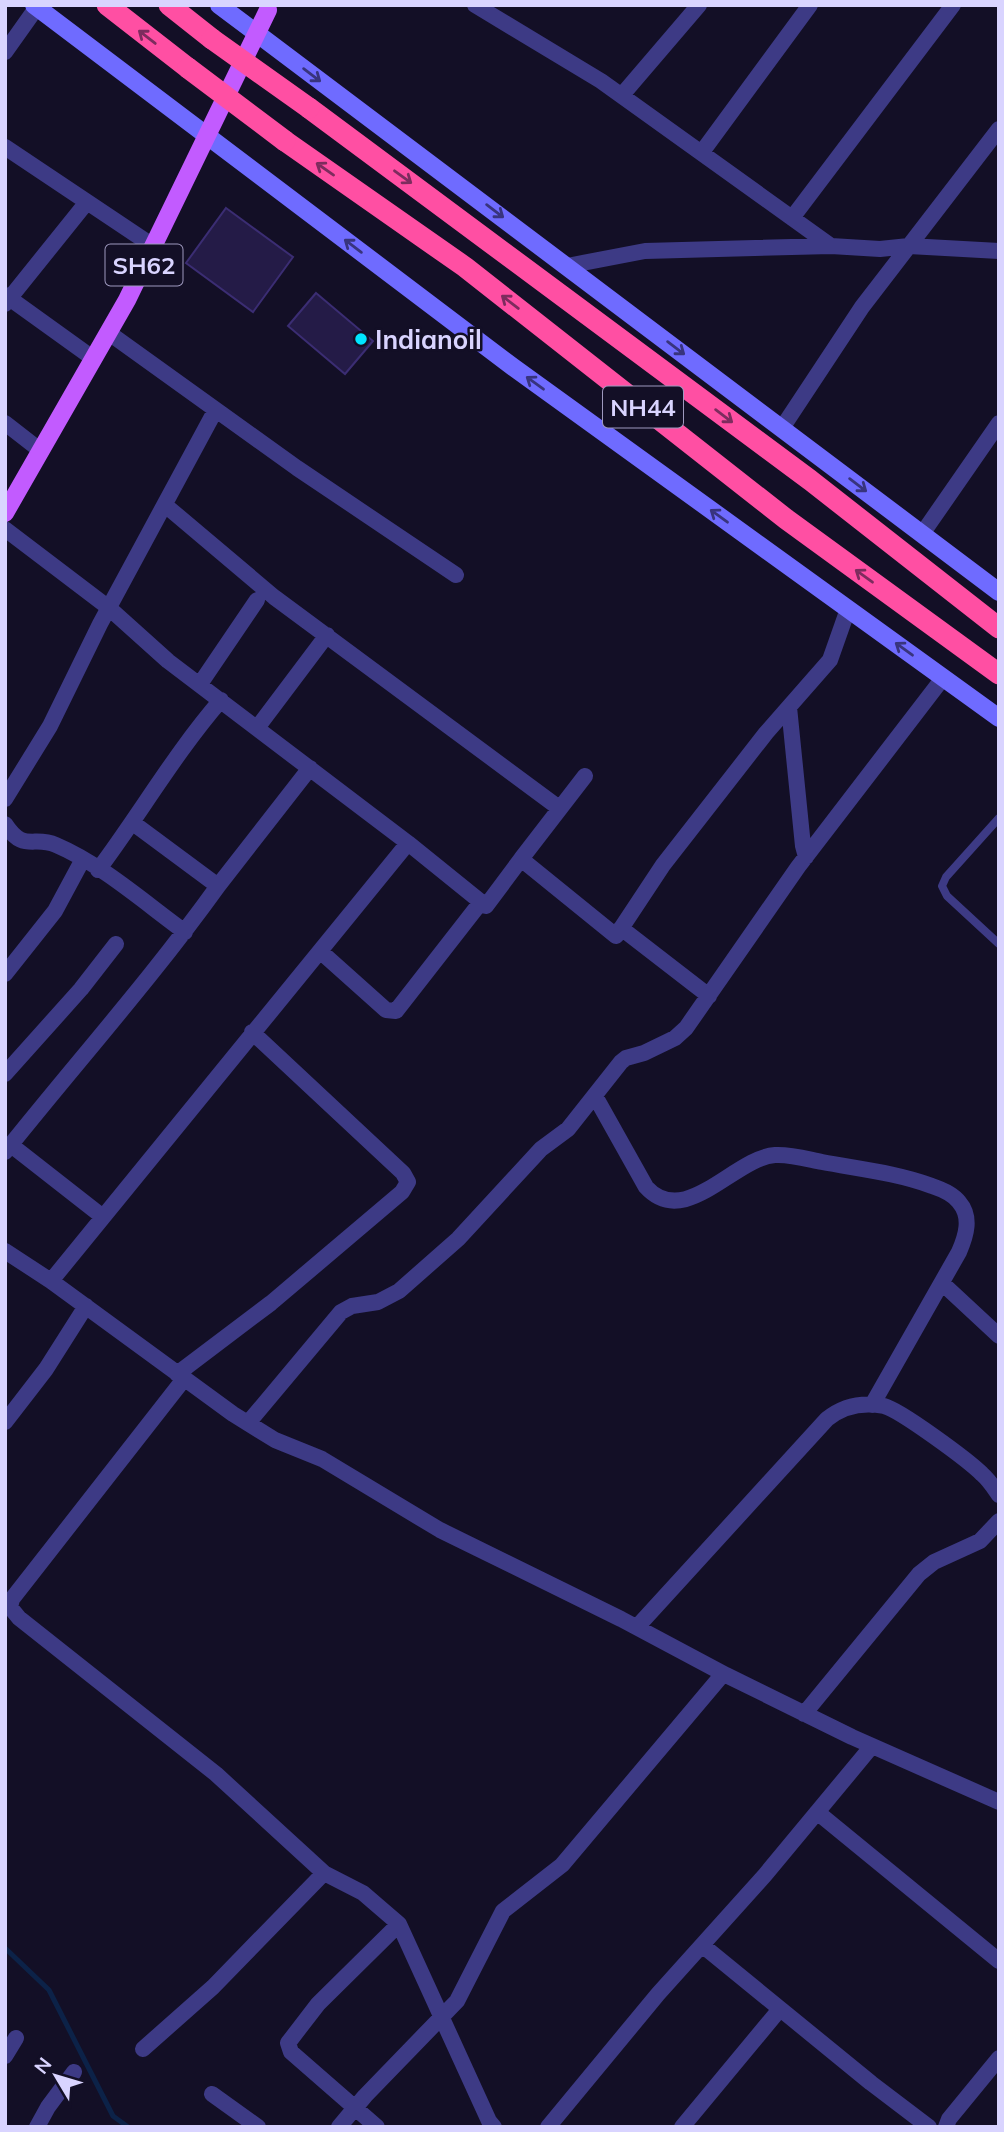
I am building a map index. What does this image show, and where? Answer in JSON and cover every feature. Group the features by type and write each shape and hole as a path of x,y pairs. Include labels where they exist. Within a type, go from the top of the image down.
{"highway":[{"name":"NH44","path":"107,5 285,141 465,268 786,519 999,674"},
{"name":"NH44","path":"169,5 810,480 999,628"}],"main road":[{"name":"SH62","path":"5,513 109,333 269,7"}],"street":[{"path":"219,5 999,592"},
{"path":"475,5 622,95 831,246"},
{"path":"622,95 699,5"},
{"path":"702,152 810,5"},
{"path":"792,218 953,5"},
{"path":"5,52 36,6 513,368 999,718"},
{"path":"782,428 862,307 999,129"},
{"path":"5,147 153,246"},
{"path":"87,202 7,299 94,359"},
{"path":"567,266 645,251 831,246 880,249 909,246 999,251"},
{"path":"109,333 215,411 457,575"},
{"path":"5,799 50,726 109,608 215,411"},
{"path":"5,423 41,451"},
{"path":"922,534 999,423"},
{"path":"165,505 232,563 559,808"},
{"path":"5,528 109,608 169,661 408,843 486,906 585,776"},
{"path":"200,684 257,600"},
{"path":"521,859 616,936 663,865 789,707 830,660 848,609"},
{"path":"257,728 327,635"},
{"path":"248,1423 341,1312 352,1306 378,1303 399,1291 466,1231 541,1149 568,1129 626,1058 644,1053 681,1033 806,857 943,678"},
{"path":"98,870 133,823 187,741 221,700"},
{"path":"789,707 806,857"},
{"path":"103,1217 8,1149 54,1090 115,1021 310,768"},
{"path":"133,823 218,886"},
{"path":"5,824 13,836 29,843 52,843 83,859 185,932"},
{"path":"51,1281 408,843"},
{"path":"5,974 55,911 83,859"},
{"path":"320,951 386,1010 396,1011 481,902"},
{"path":"621,928 709,996"},
{"path":"5,1074 116,944"},
{"path":"253,1032 403,1173 408,1182 402,1192 181,1376 12,1599 10,1607 19,1618 216,1774 324,1873 363,1893 399,1924 494,2127"},
{"path":"594,1096 646,1187 657,1197 666,1200 689,1199 752,1162 775,1155 900,1177 945,1191 959,1202 967,1217 959,1252 872,1405"},
{"path":"5,1251 275,1440 323,1459 440,1530 637,1627 723,1674 804,1714 999,1802"},
{"path":"942,1283 999,1336"},
{"path":"5,1422 46,1369 86,1306"},
{"path":"637,1627 827,1419 850,1406 872,1405 892,1409 975,1467 999,1495"},
{"path":"804,1714 919,1574 934,1562 980,1541 999,1521"},
{"path":"339,2127 355,2106 457,2001 503,1911 566,1860 723,1674"},
{"path":"548,2127 658,1994 765,1875 872,1745"},
{"path":"817,1812 999,1961"},
{"path":"143,2049 213,1987 324,1873"},
{"path":"377,2127 291,2053 288,2043 318,2004 399,1924"},
{"path":"702,1945 929,2127"},
{"path":"682,2127 780,2009"},
{"path":"5,2056 16,2038"},
{"path":"946,2127 948,2119 999,2058"},
{"path":"37,2127 74,2072"},
{"path":"212,2094 258,2127"}],"lane":[{"path":"999,818 946,877 942,886 947,896 999,944"}],"building":[{"path":"226,208 293,257 253,312 186,263"},
{"path":"316,293 373,341 345,374 288,326"}],"waterway":[{"path":"5,1948 49,1990 113,2116 128,2127"}],"place":[{"name":"Indianoil","path":"361,339"}]}
